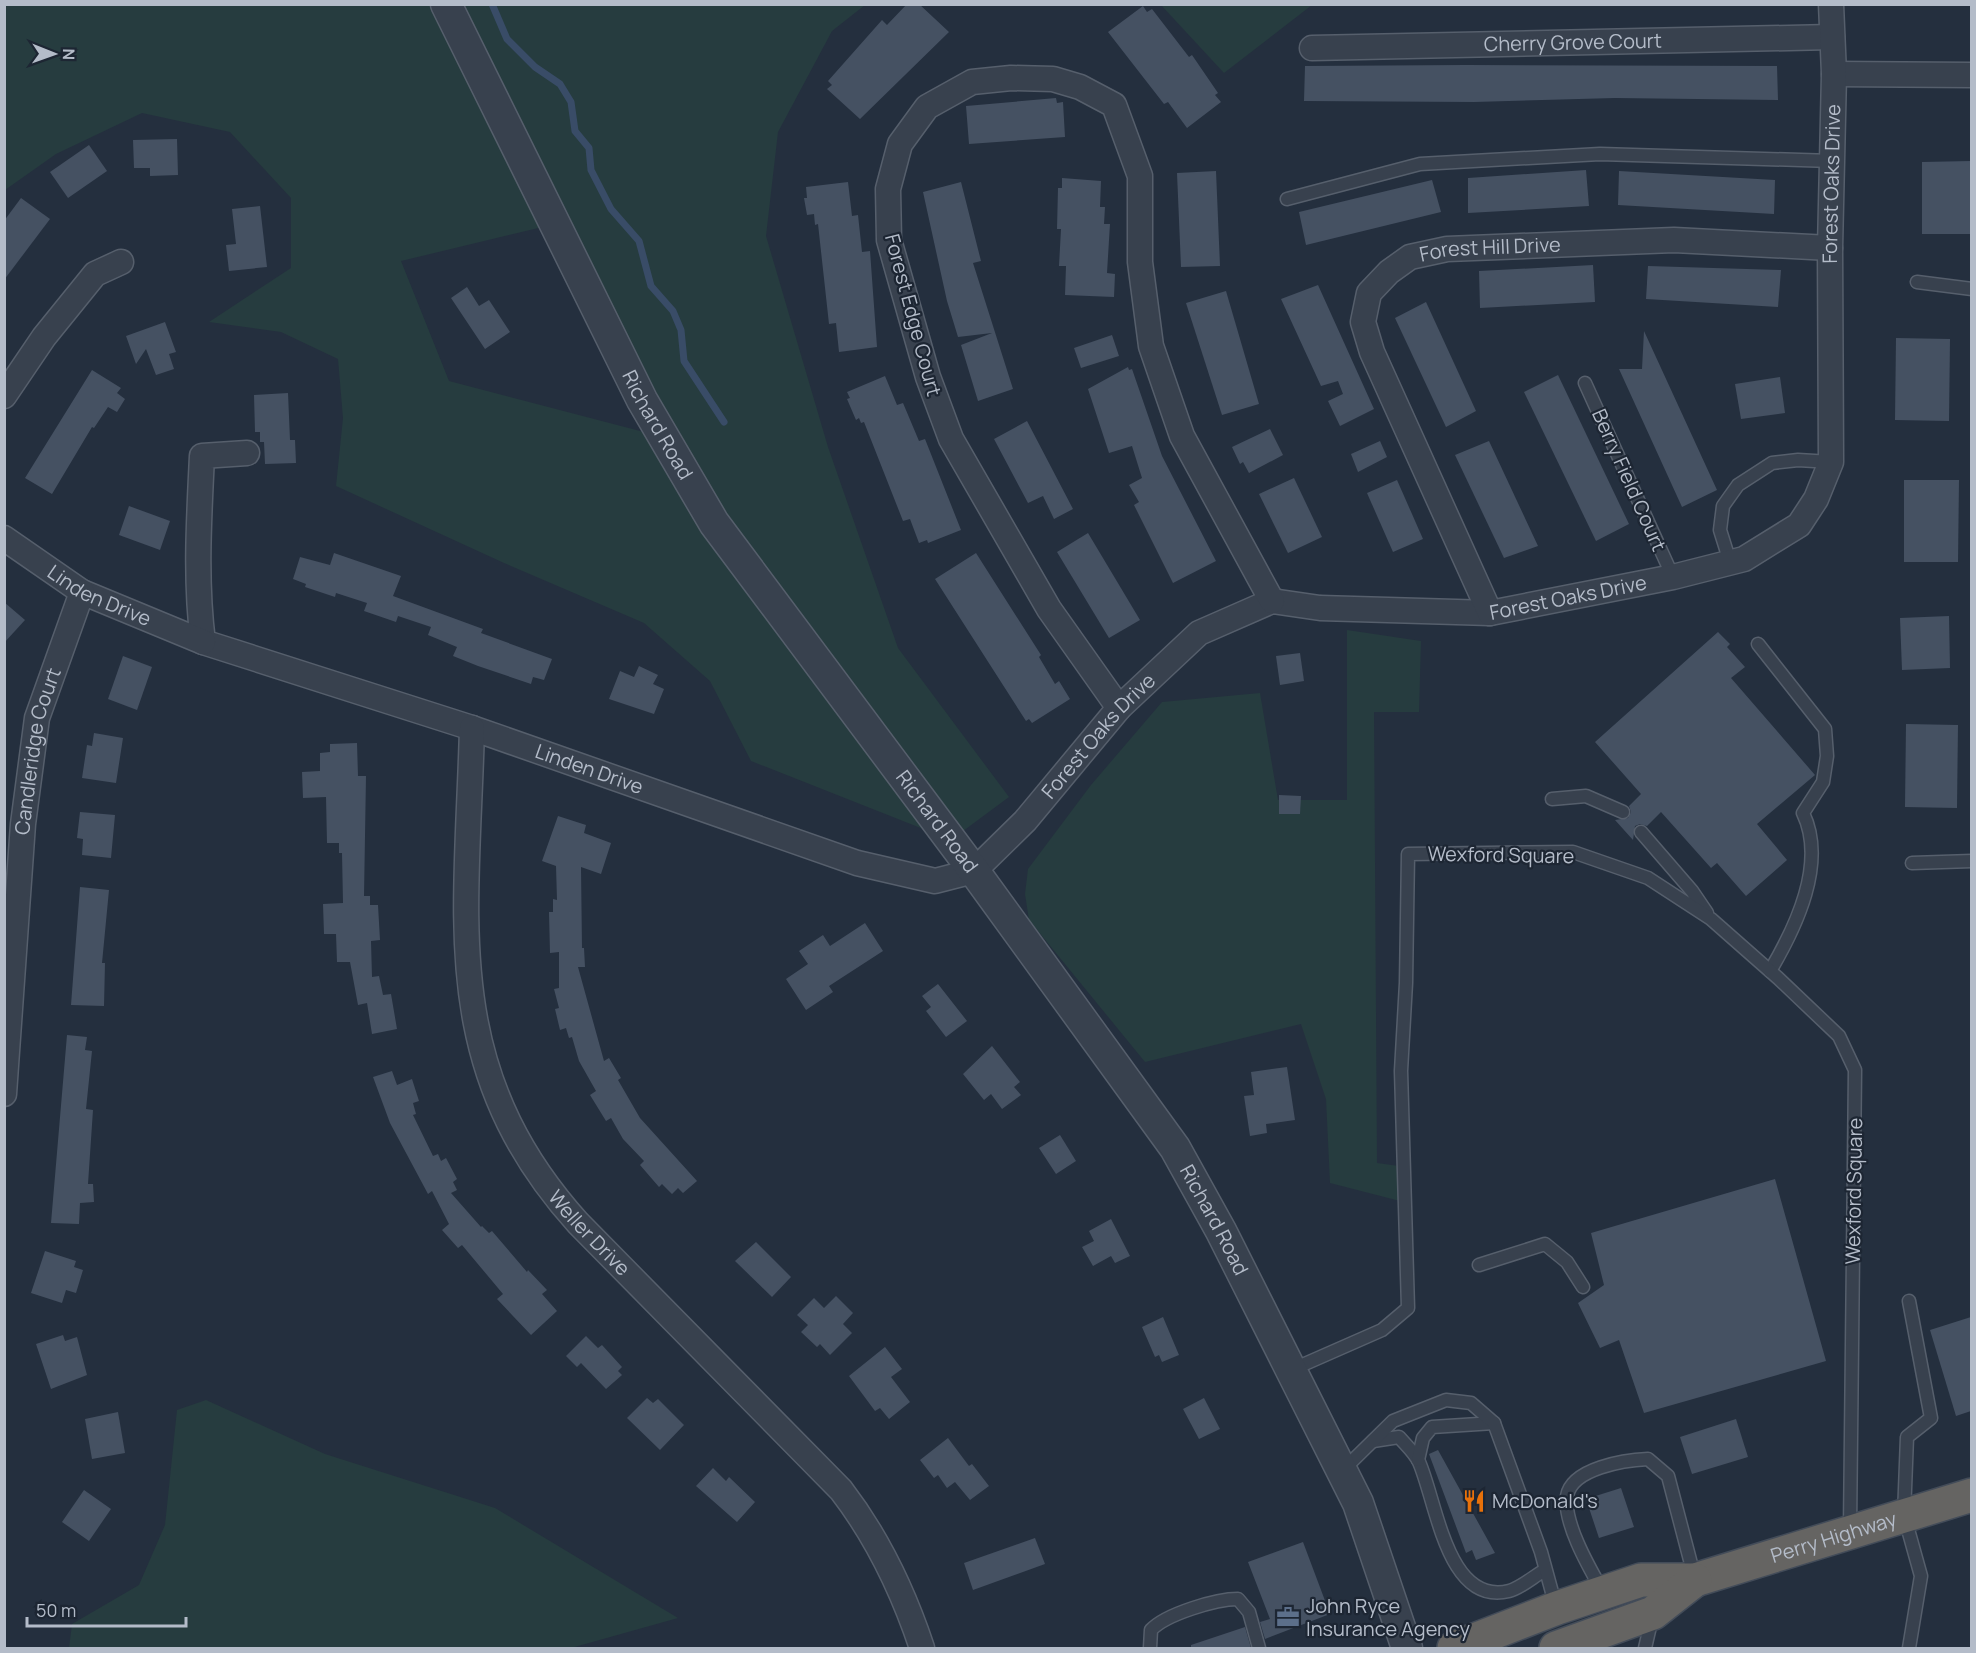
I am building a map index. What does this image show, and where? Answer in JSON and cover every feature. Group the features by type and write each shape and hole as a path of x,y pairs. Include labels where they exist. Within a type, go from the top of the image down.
{"highway":[{"name":"Perry Highway","path":"1454,1648 1557,1608 1641,1580 1695,1580 1850,1530 1971,1495"},
{"name":"Perry Highway","path":"1556,1648 1604,1638 1653,1613 1695,1580"}],"street":[{"name":"Richard Road","path":"446,4 642,400 714,523 974,871 1174,1148 1221,1232 1342,1471 1367,1525 1407,1648"},
{"path":"1831,4 1834,74 1971,75"},
{"name":"Cherry Grove Court","path":"1312,48 1832,37"},
{"name":"Forest Oaks Drive","path":"974,871 1025,821 1119,708 1199,633 1272,601 1320,608 1490,613 1673,577 1744,559 1799,525 1816,499 1831,462 1830,248 1834,74"},
{"name":"Forest Edge Court","path":"1119,708 1049,609 951,439 927,376 890,240 888,189 900,144 927,107 972,82 1011,78 1053,79 1080,87 1114,105 1140,176 1140,262 1151,346 1182,436 1272,601"},
{"name":"Forest Hill Drive","path":"1490,613 1372,352 1363,322 1369,293 1389,272 1410,258 1447,249 1674,240 1830,248"},
{"path":"4,396 44,337 95,274 121,262"},
{"path":"203,642 199,609 198,558 202,456 247,453"},
{"name":"Linden Drive","path":"4,538 82,592 203,642 472,728 857,863 935,881 974,871"},
{"name":"Candleridge Court","path":"4,1094 23,824 37,718 82,592"},
{"name":"Weller Drive","path":"472,728 467,934 469,986 483,1061 514,1135 543,1181 578,1223 842,1490 866,1524 887,1562 922,1648"}],"lane":[{"path":"1287,199 1420,164 1600,154 1832,160"},
{"path":"1917,282 1971,289"},
{"name":"Berry Field Court","path":"1585,383 1673,577"},
{"path":"1730,562 1720,530 1723,506 1738,485 1772,463 1798,460 1831,462"},
{"path":"1758,644 1825,729 1827,756 1823,782 1803,813 1812,832 1811,864 1805,894 1788,940 1770,971"},
{"path":"1552,799 1586,796 1623,812"},
{"path":"1641,832 1692,891 1711,919"},
{"name":"Wexford Square","path":"1291,1370 1382,1330 1408,1308 1401,1071 1406,983 1408,854 1574,852 1648,878 1711,919 1839,1036 1855,1070 1850,1530"},
{"path":"1912,863 1971,861"},
{"path":"1479,1265 1545,1244 1567,1262 1583,1287"},
{"path":"1909,1648 1921,1576 1904,1515 1907,1437 1931,1418 1910,1301"},
{"path":"1342,1471 1393,1421 1446,1400 1471,1403 1494,1423 1557,1608"},
{"path":"1418,1460 1423,1438 1432,1427 1494,1423"},
{"path":"1373,1441 1399,1437 1418,1460 1455,1566 1469,1582 1488,1593 1511,1591 1545,1570"},
{"path":"1604,1594 1584,1557 1568,1513 1567,1495 1577,1480 1621,1461 1648,1459 1668,1476 1695,1580"},
{"path":"1150,1648 1150,1630 1160,1621 1226,1599 1238,1599 1249,1612 1260,1648"},
{"path":"1645,1648 1653,1613"}],"green space":[{"path":"5,5 865,5 832,31 778,132 766,236 828,447 898,648 1009,797 951,840 751,761 710,681 644,623 504,563 336,486 343,418 338,359 281,332 209,322 291,268 291,198 230,132 142,113 56,154 5,190","holes":["555,224 663,437 449,381 401,261"]},
{"path":"1161,5 1312,5 1224,73"},
{"path":"1347,630 1421,641 1419,712 1374,712 1377,1163 1399,1166 1400,1201 1330,1183 1326,1099 1301,1024 1145,1062 1029,920 1025,894 1028,869 1091,785 1162,702 1260,693 1278,800 1347,800"},
{"path":"206,1400 325,1454 495,1508 678,1618 571,1648 69,1648 72,1624 139,1585 165,1525 177,1410"}],"building":[{"path":"907,4 919,4 949,32 860,119 827,89 832,85 828,81 882,20 887,25"},
{"path":"1143,6 1147,12 1152,9 1189,57 1192,55 1218,93 1215,95 1221,102 1187,128 1168,102 1164,104 1108,32"},
{"path":"1305,66 1777,66 1778,100 1615,98 1474,102 1304,101"},
{"path":"1056,98 1057,103 1063,102 1065,137 969,144 966,106"},
{"path":"177,139 178,175 150,176 150,168 134,168 133,140"},
{"path":"89,145 107,171 68,198 50,172"},
{"path":"1971,161 1971,234 1922,234 1922,162"},
{"path":"1586,170 1589,206 1468,213 1468,178"},
{"path":"1216,171 1220,266 1181,267 1177,173"},
{"path":"1619,171 1775,180 1774,214 1618,205"},
{"path":"1062,178 1101,181 1100,207 1105,207 1104,224 1110,224 1107,273 1115,274 1114,297 1065,295 1066,266 1059,266 1061,229 1057,229 1058,188 1062,188"},
{"path":"1432,180 1441,212 1306,245 1299,212"},
{"path":"848,182 852,216 858,215 862,252 870,251 877,347 839,352 836,323 829,324 818,224 815,225 814,214 807,215 804,198 807,198 806,187"},
{"path":"961,182 981,261 973,263 1013,389 978,401 961,345 992,333 958,337 947,301 923,192"},
{"path":"21,198 50,219 4,280 4,221"},
{"path":"260,206 267,267 229,271 226,245 236,244 232,209"},
{"path":"1593,265 1595,302 1480,308 1479,271"},
{"path":"1648,266 1781,270 1778,307 1646,299"},
{"path":"1318,285 1374,409 1340,426 1328,401 1343,394 1338,381 1321,386 1281,299"},
{"path":"467,287 479,306 489,300 510,332 485,349 451,298"},
{"path":"1226,291 1259,404 1222,415 1186,303"},
{"path":"1426,302 1476,411 1446,427 1395,318"},
{"path":"165,322 176,352 169,354 174,369 156,375 146,349 136,364 126,336"},
{"path":"1644,331 1717,490 1682,507 1619,369 1642,369"},
{"path":"1112,335 1119,356 1081,368 1074,348"},
{"path":"1896,338 1950,339 1949,421 1895,420"},
{"path":"1128,367 1129,370 1132,369 1162,456 1216,561 1173,583 1134,505 1139,502 1129,485 1142,478 1132,446 1109,453 1088,389"},
{"path":"92,370 121,388 117,393 125,399 117,412 108,407 94,428 92,427 52,494 25,478"},
{"path":"1558,375 1629,524 1596,541 1524,392"},
{"path":"885,376 897,405 903,403 919,441 925,439 961,530 928,543 927,540 919,543 910,519 903,521 864,422 861,423 859,418 856,420 847,399 850,398 847,392"},
{"path":"1780,377 1785,413 1741,419 1735,384"},
{"path":"288,393 290,440 295,440 296,463 265,464 264,442 260,442 260,432 255,432 254,395"},
{"path":"1027,421 1073,509 1054,519 1043,496 1028,503 994,439"},
{"path":"1270,429 1283,455 1249,473 1243,462 1240,464 1232,447"},
{"path":"1380,441 1387,457 1358,472 1351,454"},
{"path":"1489,441 1538,546 1504,558 1455,455"},
{"path":"1294,478 1322,537 1288,553 1259,494"},
{"path":"1397,480 1423,539 1393,552 1367,493"},
{"path":"1904,480 1959,480 1958,562 1904,562"},
{"path":"129,506 170,521 160,550 119,535"},
{"path":"1088,533 1140,620 1109,638 1057,552"},
{"path":"334,553 401,576 393,596 483,629 481,633 552,659 544,680 533,677 531,684 453,656 457,647 428,635 431,627 398,616 396,622 364,611 367,603 336,593 335,597 305,587 306,584 293,579 300,557 330,565"},
{"path":"976,553 1041,655 1039,657 1055,684 1059,681 1070,699 1032,723 1029,719 1026,721 935,579"},
{"path":"4,602 25,620 4,643"},
{"path":"1949,616 1950,668 1902,670 1900,618"},
{"path":"1718,632 1730,644 1727,647 1745,667 1731,678 1815,775 1757,824 1787,860 1746,896 1717,863 1711,868 1661,812 1647,826 1640,824 1635,826 1633,840 1615,820 1628,818 1631,812 1629,806 1641,794 1595,742"},
{"path":"1300,653 1304,681 1280,685 1276,656"},
{"path":"123,656 152,667 137,710 108,699"},
{"path":"639,666 658,675 653,684 664,689 654,714 609,699 620,671 634,677"},
{"path":"1906,724 1958,725 1957,808 1905,807"},
{"path":"94,733 123,738 116,783 82,778 87,745 92,746"},
{"path":"357,743 358,776 366,776 364,896 370,896 370,905 378,905 380,940 371,941 372,977 379,976 383,995 391,994 397,1029 372,1034 367,1003 358,1005 350,962 337,962 336,934 324,934 323,904 343,903 342,853 339,853 339,843 327,843 326,797 303,798 302,772 320,771 320,753 330,752 330,744"},
{"path":"1279,795 1301,796 1300,814 1279,814"},
{"path":"80,812 115,815 111,858 82,855 83,839 77,838"},
{"path":"558,816 586,825 584,833 611,843 601,874 581,867 582,948 584,948 585,967 578,967 604,1061 609,1058 621,1078 618,1080 640,1118 697,1181 683,1193 678,1188 672,1194 662,1184 659,1187 640,1165 644,1161 623,1139 611,1118 606,1121 590,1095 596,1091 579,1061 572,1037 569,1038 566,1028 560,1030 555,1009 559,1008 554,989 559,988 559,952 550,953 549,912 553,912 553,899 557,900 556,866 542,861"},
{"path":"80,887 109,890 102,963 105,963 104,1006 71,1005"},
{"path":"865,923 883,951 829,986 833,992 806,1010 786,979 808,964 799,951 823,935 830,946"},
{"path":"938,984 967,1021 946,1037 926,1011 931,1007 922,996"},
{"path":"67,1035 87,1037 85,1050 92,1051 86,1109 93,1110 88,1184 93,1184 94,1202 80,1203 79,1224 51,1223"},
{"path":"992,1046 1020,1082 1014,1087 1021,1095 1002,1109 991,1094 984,1100 963,1074"},
{"path":"1287,1067 1295,1120 1266,1124 1267,1133 1250,1136 1244,1096 1254,1095 1251,1072"},
{"path":"392,1071 397,1085 412,1079 419,1101 413,1103 416,1114 413,1115 433,1156 438,1154 441,1161 446,1158 457,1179 453,1182 457,1190 451,1193 481,1227 489,1233 492,1231 527,1272 528,1270 547,1290 542,1294 557,1311 531,1335 497,1299 503,1294 462,1245 458,1248 442,1230 449,1224 432,1191 428,1194 390,1123 373,1077"},
{"path":"1060,1135 1076,1161 1056,1174 1039,1148"},
{"path":"1775,1179 1826,1361 1644,1413 1619,1340 1600,1348 1578,1303 1604,1285 1591,1233"},
{"path":"1111,1219 1130,1256 1115,1263 1111,1256 1093,1266 1082,1247 1094,1241 1089,1231"},
{"path":"756,1242 791,1277 772,1297 735,1261"},
{"path":"45,1251 76,1261 74,1267 83,1270 76,1293 66,1290 62,1303 31,1293"},
{"path":"836,1296 853,1313 843,1324 852,1333 830,1355 820,1344 817,1347 801,1332 808,1325 797,1315 814,1298 824,1308"},
{"path":"1163,1317 1179,1355 1162,1362 1159,1355 1155,1357 1142,1327"},
{"path":"1971,1317 1971,1411 1956,1416 1930,1330"},
{"path":"63,1335 65,1341 77,1337 87,1375 51,1389 36,1344"},
{"path":"586,1336 598,1348 602,1345 622,1367 618,1371 622,1375 606,1389 581,1363 577,1367 566,1356"},
{"path":"885,1347 902,1369 891,1377 910,1402 889,1419 880,1408 875,1411 849,1376"},
{"path":"647,1398 653,1403 658,1399 684,1425 660,1450 627,1418"},
{"path":"1204,1398 1220,1429 1199,1439 1183,1409"},
{"path":"118,1412 125,1453 92,1459 85,1419"},
{"path":"1736,1419 1748,1457 1692,1474 1680,1437"},
{"path":"948,1438 969,1466 972,1464 989,1486 970,1500 955,1482 947,1488 938,1475 934,1478 920,1460"},
{"path":"1438,1450 1495,1553 1476,1560 1472,1550 1466,1553 1429,1454"},
{"path":"713,1468 726,1481 729,1477 755,1502 737,1522 696,1486"},
{"path":"1621,1488 1634,1527 1599,1538 1586,1499"},
{"path":"84,1490 111,1509 89,1541 62,1522"},
{"path":"1035,1538 1045,1564 973,1590 964,1563"},
{"path":"1303,1542 1330,1614 1265,1639 1260,1622 1270,1619 1248,1562"},
{"path":"1245,1627 1251,1648 1191,1648 1191,1645"}],"waterway":[{"path":"492,4 507,39 535,67 560,84 571,102 575,131 589,148 591,170 611,209 639,241 651,286 673,311 681,330 684,361 724,422"}],"place":[{"name":"McDonald's","path":"1474,1501"},
{"name":"John Ryce Insurance Agency","path":"1288,1617"}]}
